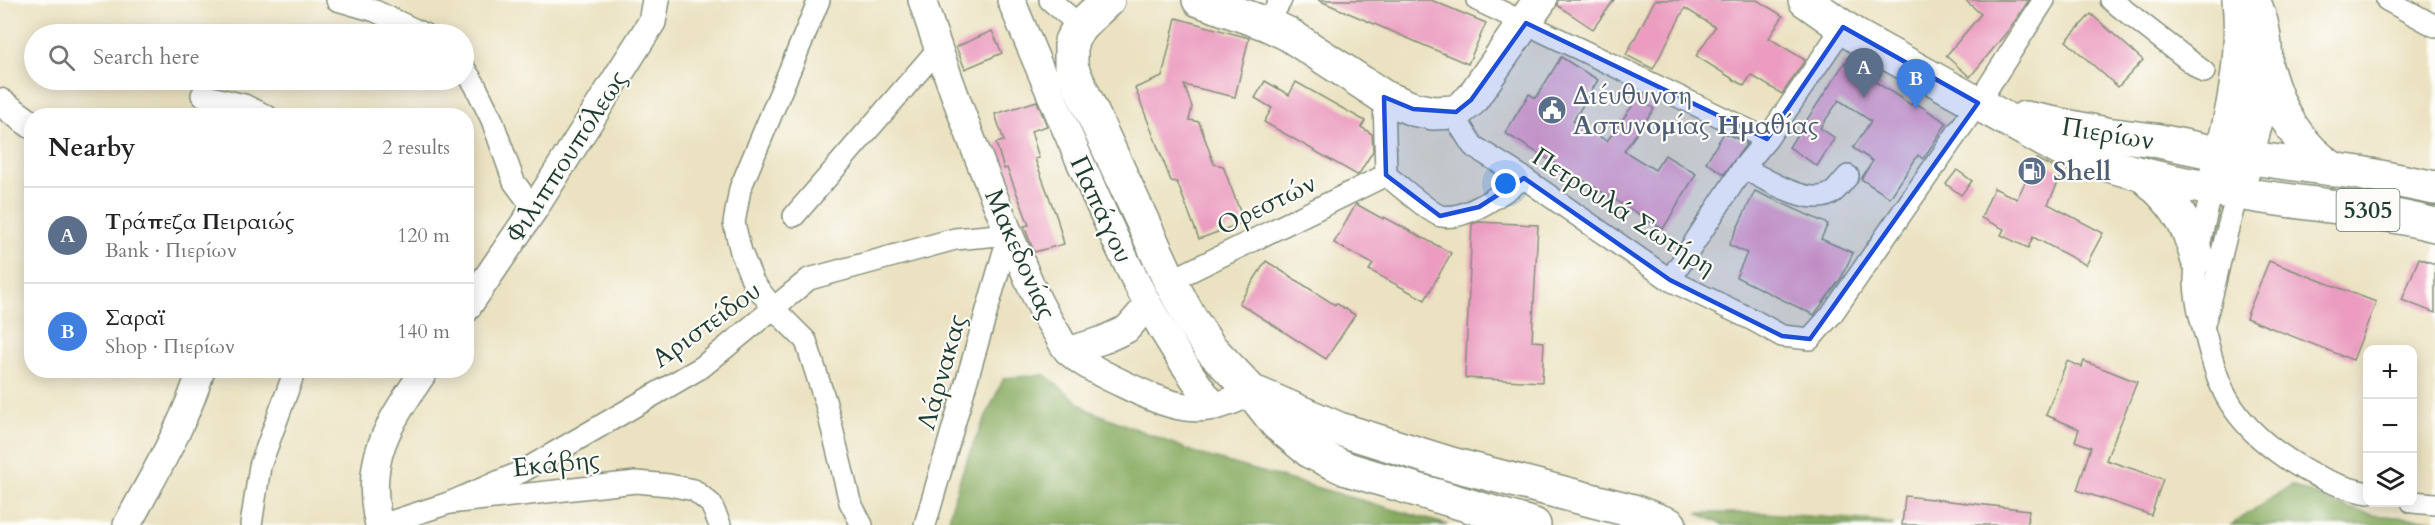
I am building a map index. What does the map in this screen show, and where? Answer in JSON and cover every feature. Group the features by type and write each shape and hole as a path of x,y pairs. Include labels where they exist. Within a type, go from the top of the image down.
{"main road":[{"path":"1108,0 1080,26 1071,41 1071,67 1170,281 1210,348 1251,391 1276,424 1311,452 1347,469 1534,525"},
{"path":"1199,0 1274,12 1311,49 1384,98 1413,110 1433,113 1456,112 1471,100 1533,11"},
{"name":"Πιερίων","path":"1805,0 1844,27 2060,149 2142,174 2225,191"},
{"path":"2225,191 2234,156 2258,112 2252,72 2241,43 2238,0"},
{"path":"2154,140 2185,136 2209,123 2252,72 2266,41 2260,14 2253,0"},
{"path":"2252,72 2274,95 2298,137 2316,158 2335,170"},
{"name":"Πιερίων","path":"1986,108 2106,135 2154,140 2234,156"},
{"name":"5305","path":"2234,156 2335,170 2435,188"},
{"path":"2142,174 2161,190 2176,208 2191,234 2197,258"},
{"name":"5305","path":"2225,191 2355,208 2435,225"},
{"path":"1251,391 1339,429 1451,464 1633,511 1670,525"}],"street":[{"path":"337,0 375,11 403,24"},
{"name":"Φιλιππουπόλεως","path":"474,297 534,208 652,22 656,0"},
{"path":"819,0 740,189 734,223 741,252 753,282 774,309 806,341 826,404 850,502 862,525"},
{"name":"Μακεδονίας","path":"922,0 938,49 1009,234 1039,306 1068,351 1100,373 1174,407 1214,406 1233,402 1251,391"},
{"name":"Παπάγου","path":"1011,0 1052,99 1147,306 1188,374 1214,406"},
{"path":"1050,0 1080,26"},
{"path":"1478,0 1533,11 1767,140"},
{"path":"1986,108 2044,0"},
{"path":"2111,0 2204,72"},
{"path":"2387,0 2435,26"},
{"path":"1670,280 1743,168 1767,140 1844,27"},
{"path":"794,216 938,49"},
{"path":"474,83 492,120 514,182 534,208"},
{"path":"202,95 250,108"},
{"path":"1384,98 1386,175 1440,216 1459,215 1479,207 1524,178"},
{"path":"0,102 24,119"},
{"name":"Πετρουλά Σωτήρη","path":"1456,112 1459,124 1473,147 1524,178 1670,280 1782,336 1810,339 1832,314 1986,108"},
{"path":"1743,168 1805,196 1818,198 1831,194 1848,176"},
{"name":"Ορεστών","path":"1170,281 1386,175"},
{"path":"2225,191 2197,258 2196,301 2211,355 2227,398 2250,426 2273,448 2296,465 2323,479 2363,492"},
{"path":"2203,328 2211,303 2226,232 2225,191"},
{"name":"Αριστείδου","path":"449,503 523,471 702,367 809,279 955,239 1009,234"},
{"name":"Λάρνακας","path":"925,525 1009,234"},
{"path":"1068,351 1103,340 1127,329 1147,306"},
{"path":"127,525 168,447 198,378"},
{"path":"251,525 260,466 292,378"},
{"path":"380,525 374,506 374,475 380,450 390,422 420,378"},
{"name":"Εκάβης","path":"380,525 449,503 624,483 669,485 694,490 711,504 720,525"},
{"path":"849,525 850,502"},
{"path":"2417,502 2435,504"}],"highlighted area":[{"path":"1526,23 1767,139 1843,27 1978,103 1810,339 1782,336 1670,280 1524,178 1479,207 1440,216 1386,175 1384,97 1413,109 1456,112 1471,100"}],"green space":[{"path":"1045,375 1088,410 1199,454 1448,525 948,525 964,468 1004,378"},
{"path":"2291,485 2330,502 2373,515 2435,520 2435,525 2231,525"},
{"path":"1697,513 1764,513 1877,521 1894,525 1723,525"}],"building":[{"path":"1318,0 1431,0 1486,23 1468,64"},
{"path":"1558,0 1614,0 1593,29 1557,5"},
{"path":"1655,0 1757,0 1783,16 1769,38 1805,60 1782,94 1751,75 1744,86 1696,56 1715,27 1685,8 1653,69 1626,55"},
{"path":"1965,0 2029,0 2011,27 1970,77 1946,56 1981,14"},
{"path":"2091,14 2143,60 2118,87 2066,41"},
{"path":"1176,18 1249,38 1235,97 1184,85 1192,107 1189,120 1199,122 1214,164 1223,166 1244,222 1199,239 1177,182 1171,181 1135,88 1162,77"},
{"path":"992,31 1002,53 965,69 956,47"},
{"path":"1561,57 1598,80 1573,121 1607,141 1638,98 1654,109 1624,151 1655,170 1665,155 1696,174 1663,229 1505,133 1529,94 1536,98"},
{"path":"1845,62 1911,105 1913,101 1947,123 1923,159 1918,155 1890,198 1861,179 1873,161 1853,148 1871,121 1839,100 1820,128 1835,138 1817,166 1789,147"},
{"path":"1265,81 1289,95 1296,82 1365,121 1361,127 1372,134 1373,151 1359,174 1357,175 1264,122 1272,108 1255,98"},
{"path":"1037,101 1047,126 1031,131 1039,158 1035,159 1064,244 1034,252 1024,226 1029,225 1007,168 1004,169 996,143 1004,141 995,114"},
{"path":"1724,133 1747,143 1724,174 1706,162"},
{"path":"2036,159 2063,172 2048,204 2103,233 2086,265 2033,237 2028,248 2001,235 2004,229 1981,218 1994,188 2017,199"},
{"path":"1957,170 1972,181 1961,195 1946,184"},
{"path":"1755,191 1828,224 1821,239 1853,253 1841,278 1814,315 1736,277 1747,253 1729,245"},
{"path":"1356,204 1451,253 1425,300 1369,270 1373,264 1334,243"},
{"path":"1478,222 1538,225 1532,341 1544,342 1542,382 1465,378 1472,224"},
{"path":"2419,258 2435,264 2435,313 2402,300"},
{"path":"1266,261 1335,305 1336,303 1355,315 1326,359 1239,303"},
{"path":"2269,261 2376,302 2353,360 2246,318"},
{"path":"2067,361 2082,367 2084,361 2137,382 2106,460 2163,479 2151,515 2077,490 2091,447 2075,441 2079,429 2046,415"},
{"path":"1905,496 2029,510 2027,525 1902,525"}],"place":[{"name":"Τράπεζα Πειραιώς","path":"1864,98"},
{"name":"Σαραϊ","path":"1916,109"},
{"name":"Διέυθυνση Αστυνομίας Ημαθίας","path":"1552,110"},
{"name":"Shell","path":"2032,171"}]}
